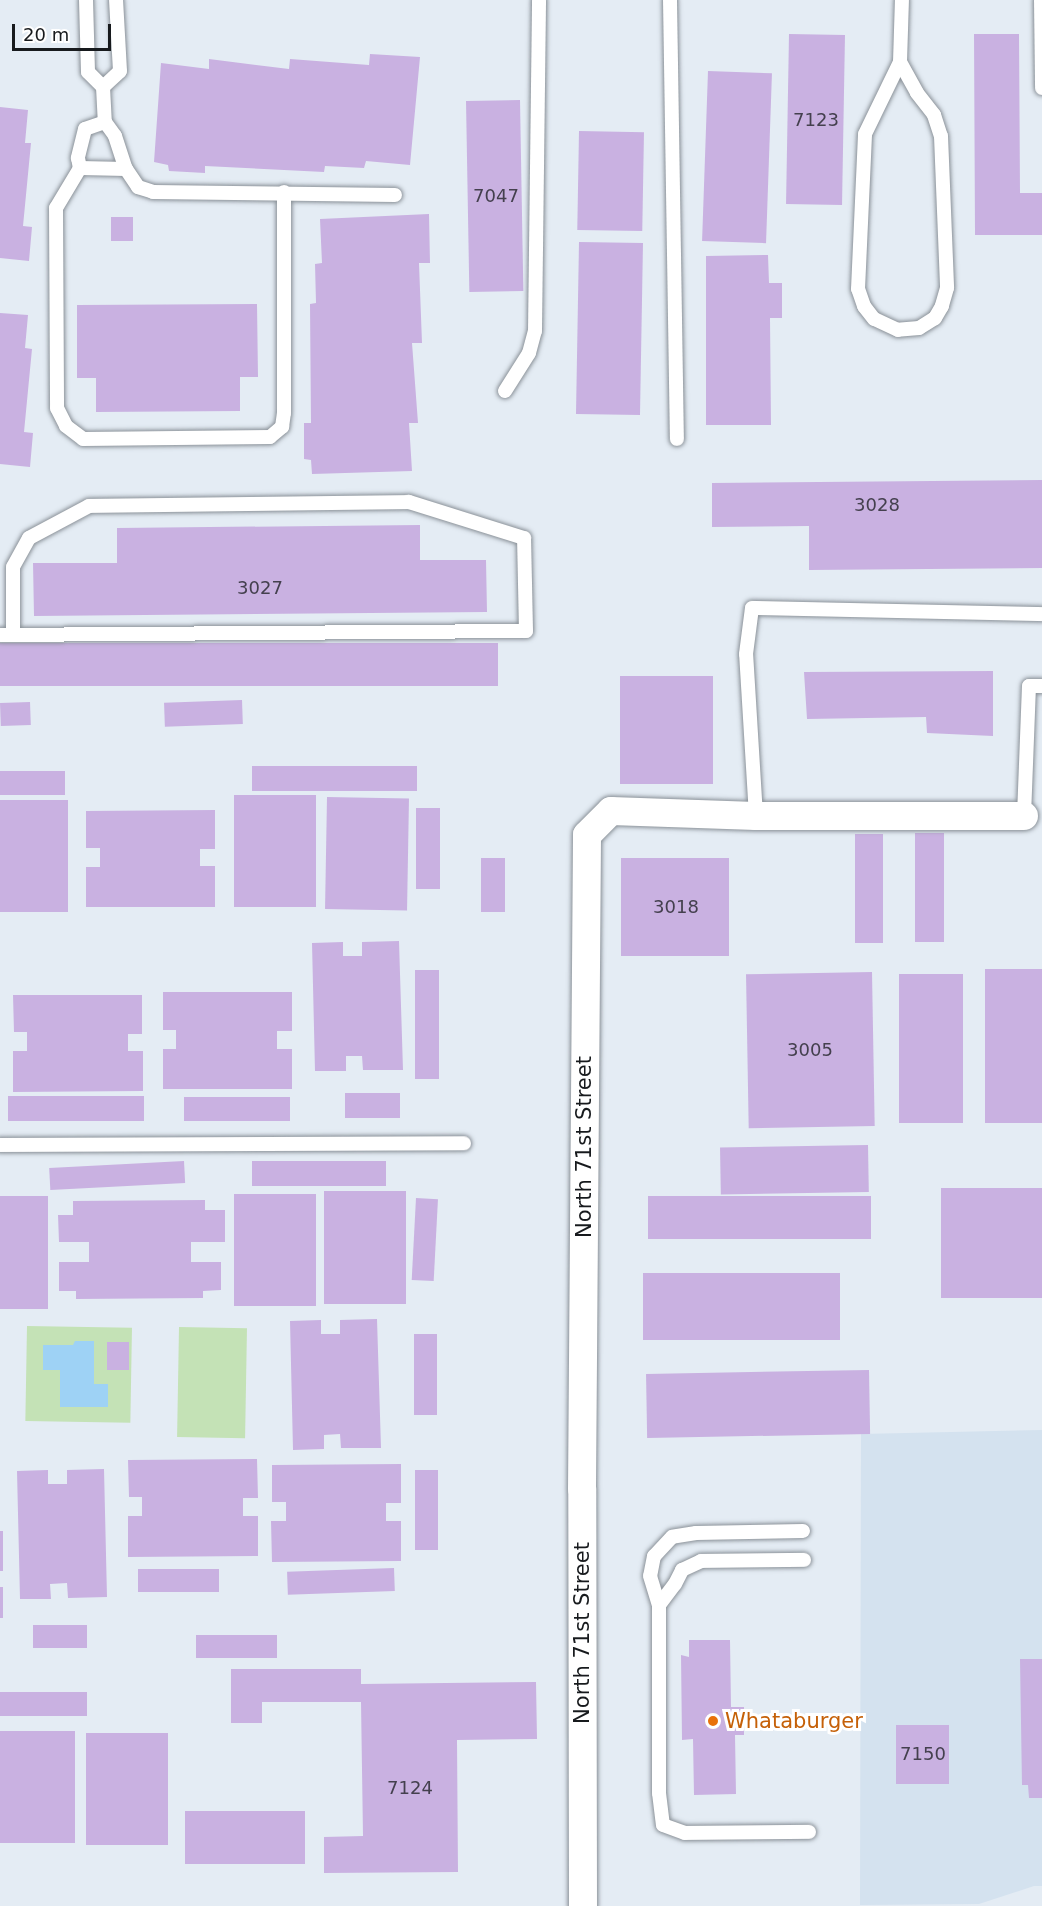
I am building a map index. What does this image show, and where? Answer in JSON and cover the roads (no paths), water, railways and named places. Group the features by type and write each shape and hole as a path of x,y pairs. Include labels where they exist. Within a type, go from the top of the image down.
{"street":[{"name":"North 71st Street","path":"583,1906 582,1489 587,835 611,811 756,816 1024,816"}],"lane":[{"path":"86,0 88,72 103,87 105,122 115,136 126,170 138,188 153,192 395,195"},
{"path":"103,87 120,71 116,0"},
{"path":"504,392 529,353 535,332 539,0"},
{"path":"670,0 677,439"},
{"path":"900,62 917,93 934,115 941,136 947,288 942,306 934,318 920,328 898,330 874,319 864,306 858,289 865,134 900,62 902,0"},
{"path":"1041,0 1042,88"},
{"path":"105,122 85,129 78,158 80,168 56,208 57,408 66,426 83,439 270,437 282,427 284,413 284,192"},
{"path":"80,168 126,170"},
{"path":"410,502 524,538 526,631 6,635 13,567 29,538 89,507 410,502"},
{"path":"756,816 746,654 752,608 1042,614"},
{"path":"1024,816 1029,686 1042,686"},
{"path":"0,1145 464,1143"},
{"path":"803,1531 696,1533 672,1537 654,1556 650,1576 659,1605 659,1793 663,1825 685,1833 809,1832"},
{"path":"659,1605 675,1584 682,1570 701,1561 804,1560"}],"water":[{"path":"75,1341 94,1341 94,1384 108,1384 108,1407 60,1407 60,1370 43,1370 43,1345 73,1345"}],"place":[{"name":"Whataburger","path":"713,1721"}]}
